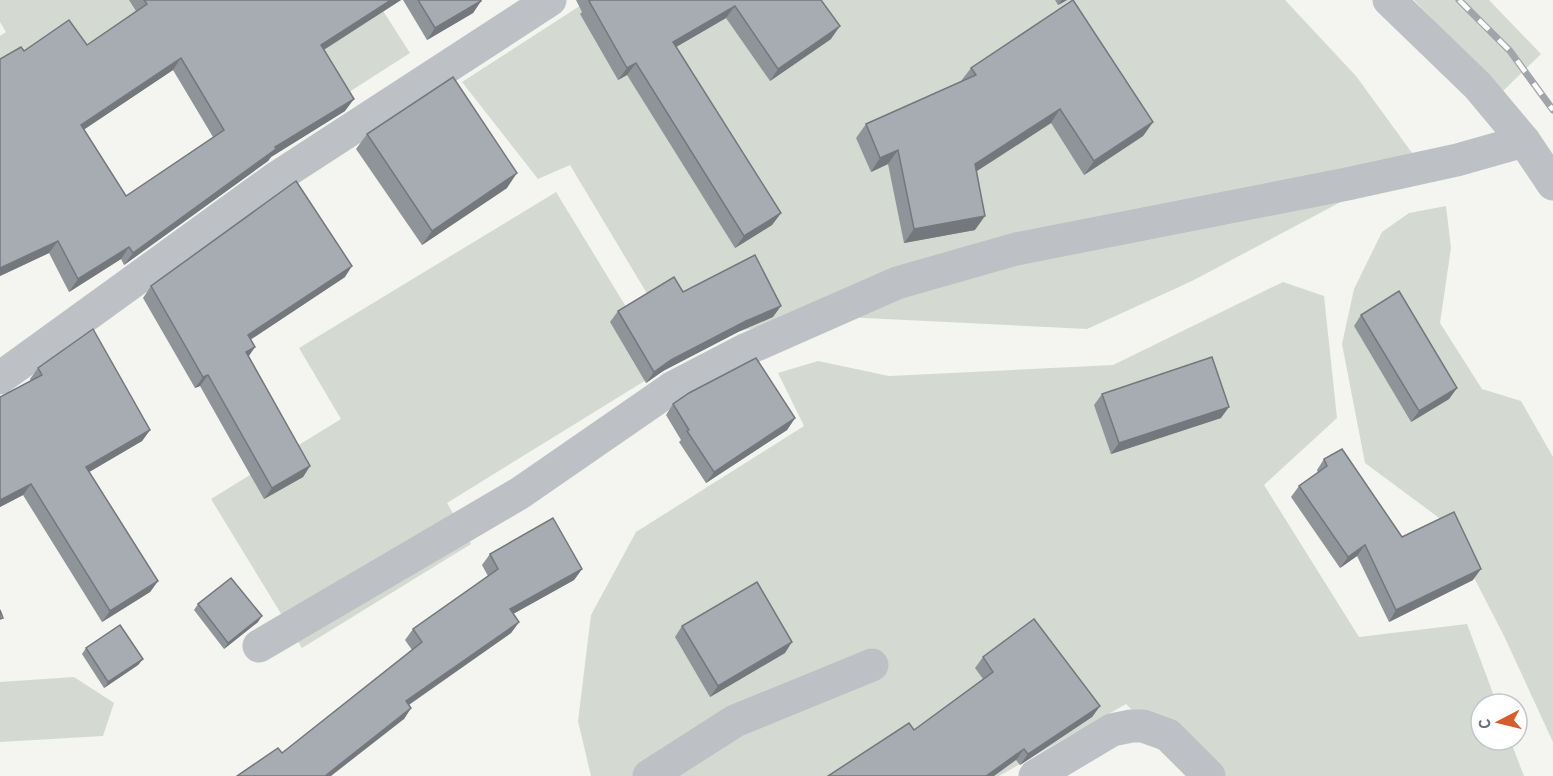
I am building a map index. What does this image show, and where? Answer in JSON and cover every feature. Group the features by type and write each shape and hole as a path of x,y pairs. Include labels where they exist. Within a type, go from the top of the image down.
{"street":[{"path":"0,378 276,178 550,0"},
{"path":"1389,0 1478,86 1524,141 1553,184"},
{"path":"258,646 520,493 672,388 747,349 897,283 1016,249 1457,160 1524,141"},
{"path":"650,776 735,721 872,665"},
{"path":"1035,776 1112,730 1143,726 1168,735 1209,776"}],"shaded area":[{"path":"0,0 193,0 0,125 0,36 6,32 0,22"},
{"path":"376,0 410,53 332,103 286,32"},
{"path":"589,0 1285,0 1356,76 1418,161 1192,281 1087,329 824,316 676,342 570,165 538,179 462,82"},
{"path":"1414,0 1489,0 1541,54 1502,92"},
{"path":"556,192 664,369 447,503 471,544 302,648 211,499 341,419 299,348"},
{"path":"1446,206 1451,248 1440,323 1482,389 1521,401 1553,457 1553,742 1505,638 1446,523 1365,463 1342,344 1354,289 1382,232 1409,213"},
{"path":"1283,282 1324,296 1337,418 1264,485 1359,637 1467,624 1492,692 1469,692 1469,752 1515,752 1524,776 1200,776 1126,704 999,776 591,776 578,721 591,615 636,532 804,426 778,373 818,361 889,376 1113,365"},
{"path":"74,677 114,703 103,736 0,742 0,682"}],"building":[{"path":"144,0 391,0 321,45 354,99 275,147 276,149 133,253 129,247 78,279 58,241 0,268 0,59 21,47 24,51 69,20 87,45 147,4","holes":["181,58 224,130 126,196 81,125"]},
{"path":"418,0 481,0 481,1 435,28"},
{"path":"821,0 840,26 778,69 735,6 673,42 781,213 744,236 636,63 627,68 589,1"},
{"path":"1073,0 1153,122 1094,161 1060,109 975,164 985,216 914,229 898,150 880,158 866,124 976,75 971,68"},
{"path":"453,77 517,173 432,231 367,134"},
{"path":"296,181 352,266 248,335 255,347 246,352 310,466 272,488 208,375 203,377 151,286"},
{"path":"755,255 781,306 746,321 671,360 654,372 618,311 674,277 683,292"},
{"path":"1399,291 1457,388 1419,411 1361,315"},
{"path":"93,329 150,430 86,467 158,581 110,611 31,484 0,500 0,397 42,375 38,368"},
{"path":"1212,357 1229,407 1119,443 1102,394"},
{"path":"756,358 795,418 714,472 687,431 689,430 673,404 689,393"},
{"path":"1342,449 1402,537 1454,512 1481,569 1396,610 1365,545 1348,557 1299,486 1327,466 1324,459"},
{"path":"553,518 582,569 510,609 519,622 406,701 411,708 325,776 237,776 278,748 282,753 422,642 413,629 498,569 490,554"},
{"path":"231,578 262,616 228,643 198,604"},
{"path":"757,582 792,642 718,686 682,626"},
{"path":"1034,619 1100,706 1028,754 1024,749 986,776 828,776 909,723 914,730 993,672 983,657"},
{"path":"120,625 143,659 108,682 86,648"}],"railway":[{"path":"1459,0 1510,51 1553,110"}]}
